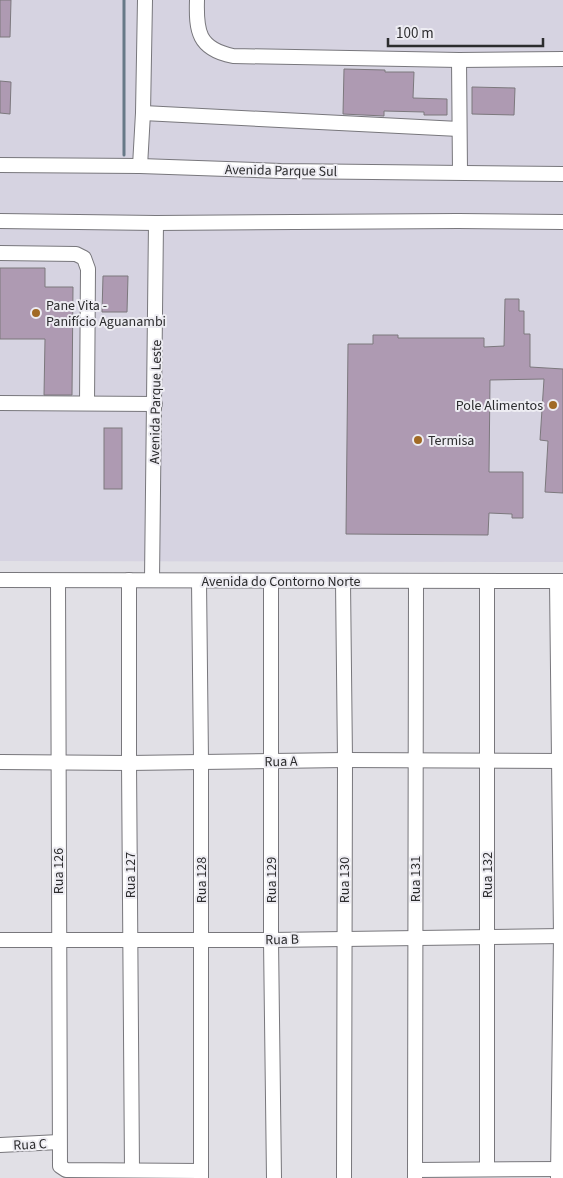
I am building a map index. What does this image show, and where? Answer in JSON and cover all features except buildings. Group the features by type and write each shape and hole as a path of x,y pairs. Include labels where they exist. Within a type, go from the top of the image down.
{"street":[{"path":"140,166 145,0"},
{"path":"197,0 198,31 204,41 221,54 233,56 459,60 563,59"},
{"path":"459,60 460,172"},
{"path":"143,113 459,128"},
{"name":"Avenida Parque Sul","path":"0,164 281,171 563,174"},
{"path":"0,221 156,224 448,221 563,222"},
{"name":"Avenida Parque Leste","path":"152,580 156,224"},
{"path":"0,253 76,254 84,258 88,268 87,403"},
{"path":"0,403 154,404"},
{"name":"Avenida do Contorno Norte","path":"0,580 560,581"},
{"name":"Rua 127","path":"129,580 132,1170"},
{"name":"Rua 126","path":"58,581 59,1161 62,1168 66,1170 132,1170"},
{"name":"Rua 128","path":"199,581 201,762 200,1174"},
{"name":"Rua 129","path":"271,581 271,940 274,1178"},
{"name":"Rua 131","path":"416,581 416,1174"},
{"name":"Rua 132","path":"487,581 487,1169"},
{"path":"416,1174 487,1169 560,1172 562,936 560,581"},
{"name":"Rua 130","path":"343,582 345,760 344,1178"},
{"name":"Rua A","path":"0,762 560,761"},
{"name":"Rua B","path":"0,940 271,940 562,936"},
{"name":"Rua C","path":"0,1145 59,1142"},
{"path":"132,1170 200,1174"}],"shaded area":[{"path":"0,0 563,0 563,562 0,561"}],"waterway":[{"path":"124,0 124,155"}],"place":[{"name":"Pane Vita - Panifício Aguanambi","path":"36,313"},
{"name":"Pole Alimentos","path":"553,405"},
{"name":"Termisa","path":"418,440"}]}
